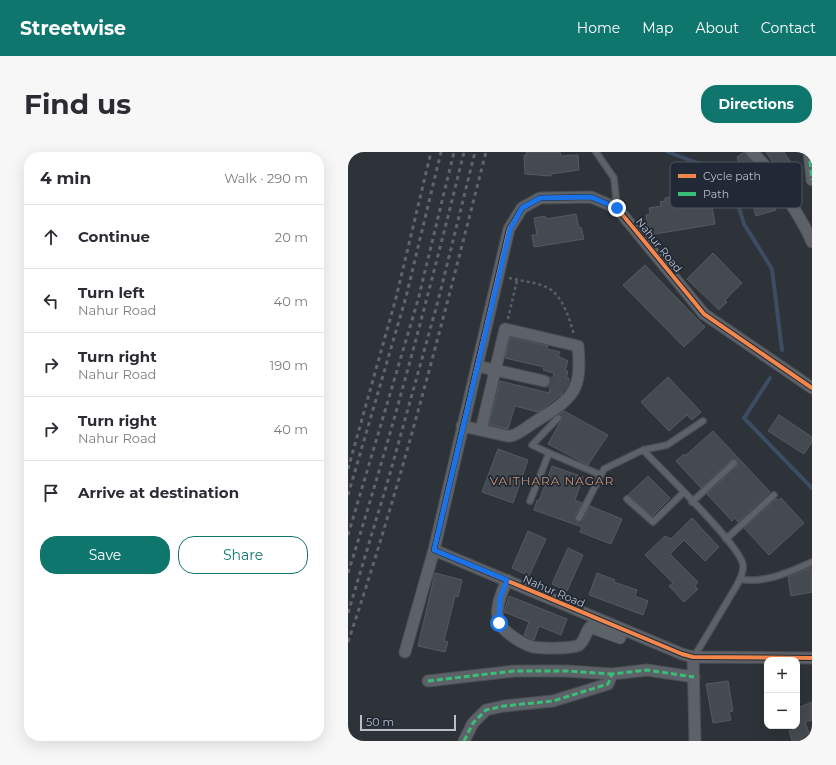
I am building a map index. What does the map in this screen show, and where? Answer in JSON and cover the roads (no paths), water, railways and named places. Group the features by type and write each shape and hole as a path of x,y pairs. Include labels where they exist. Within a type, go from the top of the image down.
{"street":[{"path":"753,152 760,162"},
{"path":"809,152 812,180"},
{"name":"Nahur Road","path":"812,388 704,314 617,208 591,197 540,198 522,208 510,229 462,426 434,550 507,580 608,628 694,657 812,658"},
{"path":"792,208 807,229 812,242"},
{"path":"462,426 507,436 514,435 563,404 572,396 579,365 578,346 506,329 481,430"},
{"path":"477,366 544,381"},
{"path":"405,652 434,550"},
{"path":"507,580 500,598 498,618 501,626 520,641 534,647 573,647 582,643 590,627 608,628 620,638"},
{"path":"694,657 696,741"},
{"path":"428,681 514,671 567,671 612,674 647,670 694,677"},
{"path":"464,741 473,723 486,710 504,706 553,701 608,684 612,674"}],"lane":[{"path":"596,152 614,178 617,208"},
{"path":"558,418 532,446 601,475"},
{"path":"579,518 604,469 643,450 667,445 703,421"},
{"path":"643,450 726,539 739,554 743,564 740,579 694,657"},
{"path":"530,501 549,453"},
{"path":"692,502 734,463"},
{"path":"627,499 653,522 683,492"},
{"path":"726,539 774,495"},
{"path":"740,579 754,582 784,574 812,562"}],"waterway":[{"path":"668,152 695,162"},
{"path":"739,208 744,224 772,269 782,350"},
{"path":"770,378 744,418 812,488"}],"tunnel":[{"path":"544,381 570,386"}],"railway":[{"path":"348,469 396,298 431,152"},
{"path":"348,495 406,297 441,152"},
{"path":"348,535 418,300 454,152"},
{"path":"348,573 380,469 409,364 464,152"},
{"path":"348,613 389,477 438,301 475,152"},
{"path":"348,642 368,582 404,460 438,337 486,152"}],"district":[{"name":"VAITHARA NAGAR","path":"552,480"}]}
